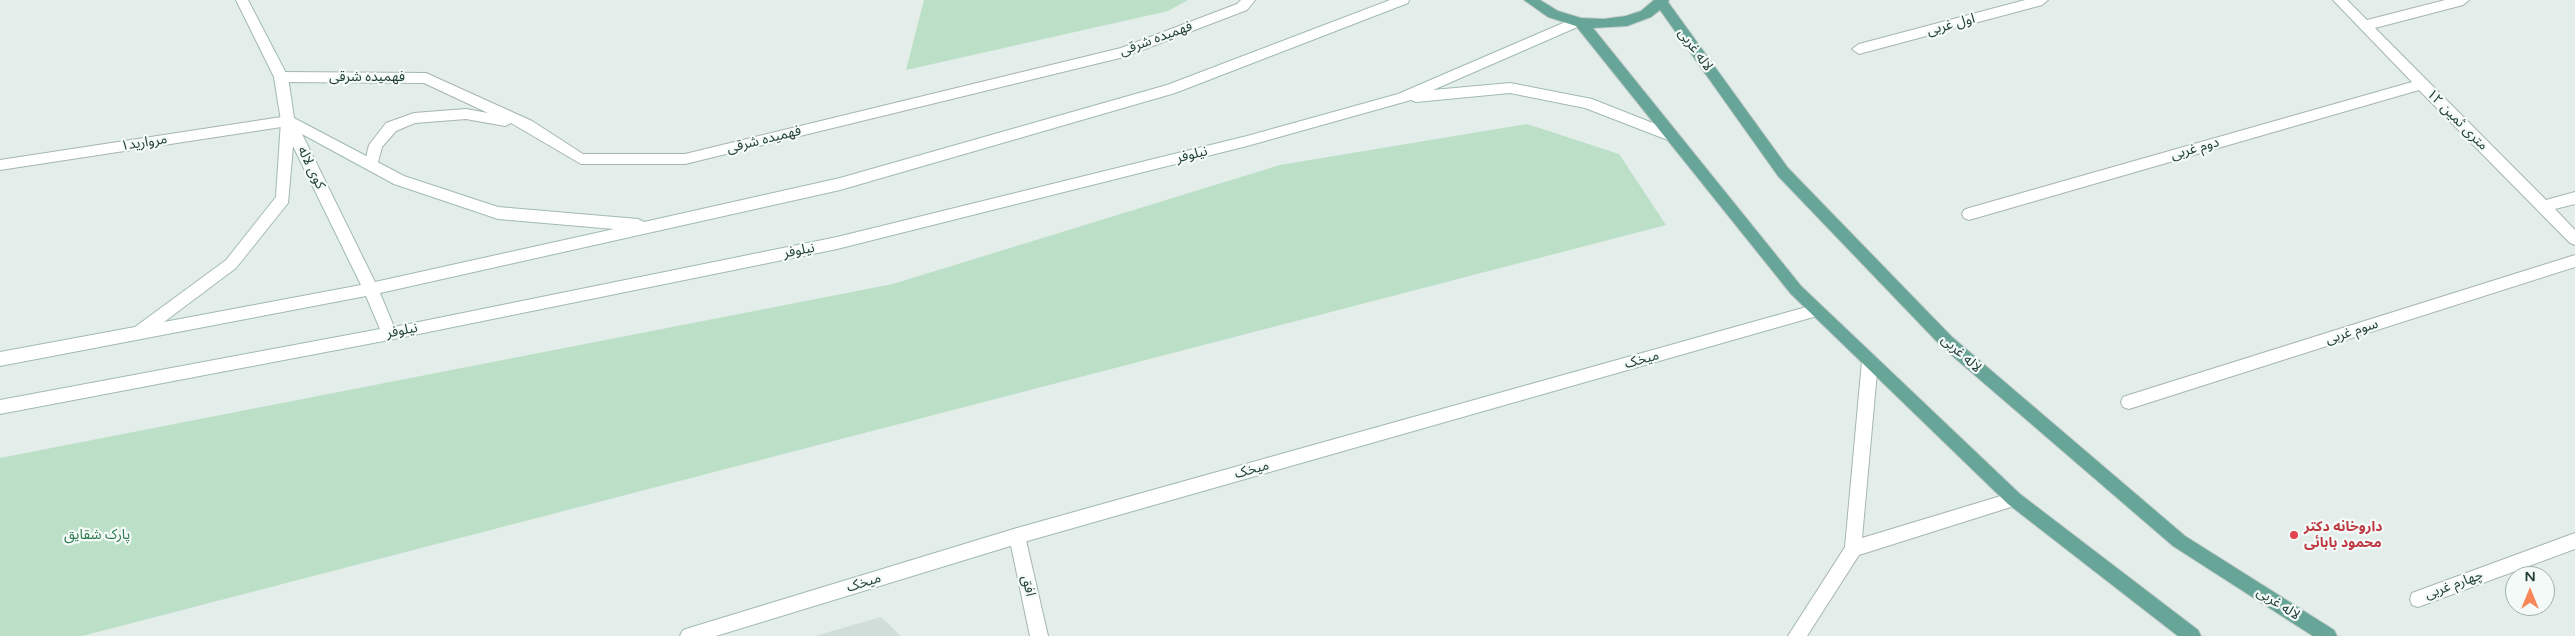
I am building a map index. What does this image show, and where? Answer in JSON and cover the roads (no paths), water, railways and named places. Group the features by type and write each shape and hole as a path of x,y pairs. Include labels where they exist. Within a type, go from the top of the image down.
{"main road":[{"path":"1530,0 1554,14 1579,22 1604,24 1627,21 1646,14 1662,1"},
{"name":"لاله غربی","path":"1662,1 1783,172 1947,342 2179,541 2328,636"},
{"path":"1579,22 1796,290 2014,500 2192,636"}],"street":[{"name":"کوی لاله","path":"242,0 281,77 288,121 371,289 389,334"},
{"name":"فهمیده شرقی","path":"281,77 426,78 527,126 581,159 685,159 1124,52 1242,7 1249,0"},
{"path":"0,359 371,289 840,184 1170,89 1403,0"},
{"name":"اول غربی","path":"1859,49 2042,0"},
{"name":"۱۲ متری ثمین","path":"2339,0 2575,239"},
{"path":"2364,26 2463,0"},
{"name":"نیلوفر","path":"0,407 389,334 837,244 1248,141 1402,98 1579,22"},
{"name":"دوم غربی","path":"1969,214 2422,84"},
{"path":"1402,98 1510,88 1587,103 1672,136"},
{"path":"371,166 376,145 391,127 414,118 466,114 527,126"},
{"path":"136,334 231,264 282,198 288,121 399,180 498,214 655,226"},
{"name":"مروارید۱","path":"0,165 288,121"},
{"path":"2543,207 2575,198"},
{"name":"سوم غربی","path":"2129,402 2575,261"},
{"name":"میخک","path":"689,636 1017,536 1818,310"},
{"path":"1797,636 1853,549 1870,361"},
{"path":"1853,549 2014,500"},
{"name":"افق","path":"1017,536 1039,636"},
{"name":"چهارم غربی","path":"2418,599 2575,541"}],"place":[{"name":"داروخانه دکتر محمود بابائی","path":"2294,535"}],"park label":[{"name":"پارک شقایق","path":"97,535"}]}
